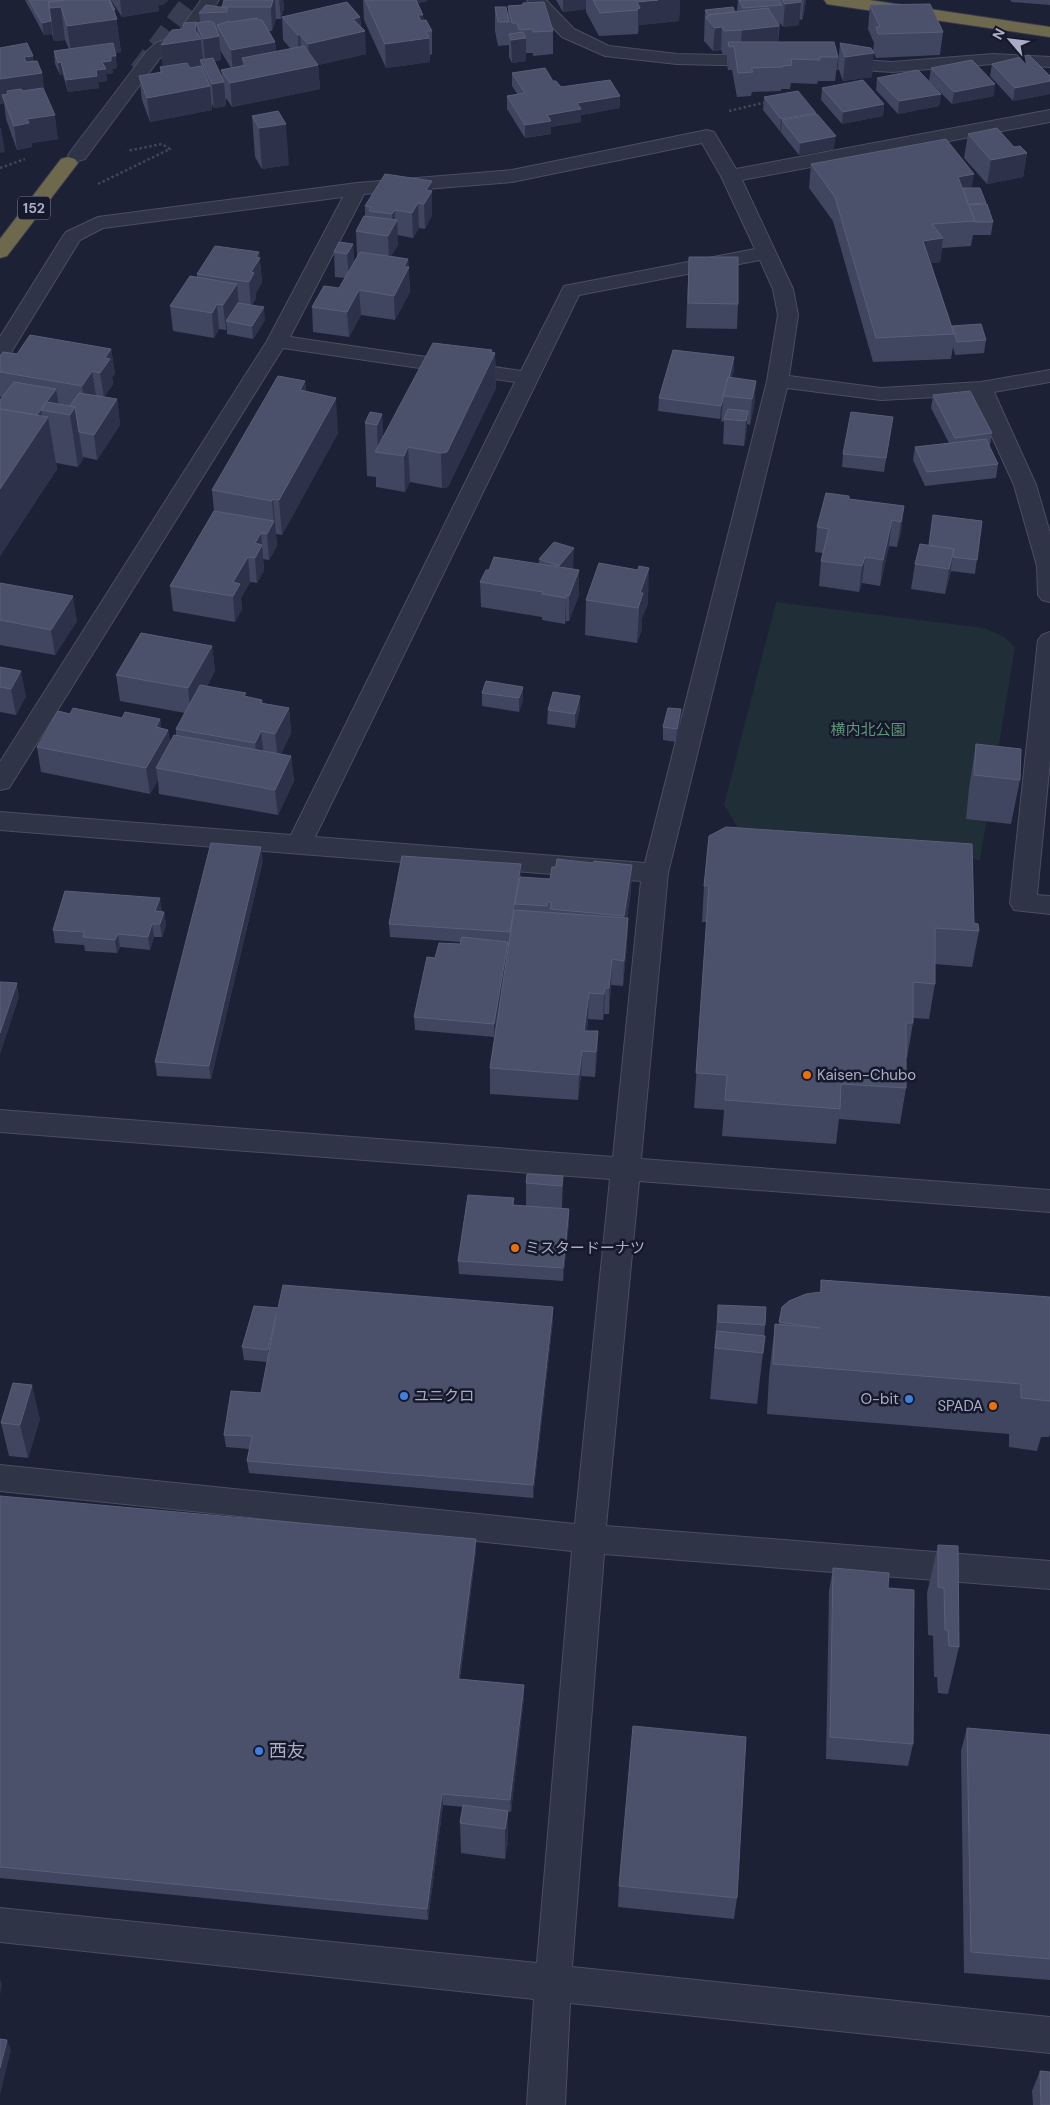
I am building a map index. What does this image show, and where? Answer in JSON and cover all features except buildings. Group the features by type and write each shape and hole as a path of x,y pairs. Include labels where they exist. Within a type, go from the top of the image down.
{"highway":[{"path":"833,0 1050,32"},
{"name":"152","path":"0,252 73,159"}],"street":[{"path":"73,159 153,55 162,47 182,40 210,0"},
{"path":"536,0 568,32 606,51 677,59 816,62 892,67 993,59 1050,62"},
{"path":"731,176 1050,116"},
{"path":"0,354 73,236 98,223 357,189 512,176 707,136 731,176 783,289 788,315 778,381 655,873 589,1539 546,2105"},
{"path":"0,782 276,341 357,189"},
{"path":"299,844 571,290 767,253"},
{"path":"276,341 528,378"},
{"path":"778,381 881,394 981,388 1050,376"},
{"path":"981,388 1025,485 1048,566 1050,595"},
{"path":"1050,640 1044,756 1023,903 1050,905"},
{"path":"0,821 655,873"},
{"path":"0,1121 1050,1201"},
{"path":"0,1478 589,1539 1050,1575"},
{"path":"0,1926 1050,2035"}],"green space":[{"name":"横内北公園","path":"776,602 984,628 1004,637 1015,647 980,860 739,830 724,805"}],"tunnel":[{"path":"139,71 192,0"}],"place":[{"name":"Kaisen-Chubo","path":"807,1075"},
{"name":"ミスタードーナツ","path":"515,1248"},
{"name":"ユニクロ","path":"404,1396"},
{"name":"O-bit","path":"909,1399"},
{"name":"SPADA","path":"993,1406"},
{"name":"西友","path":"259,1751"}]}
